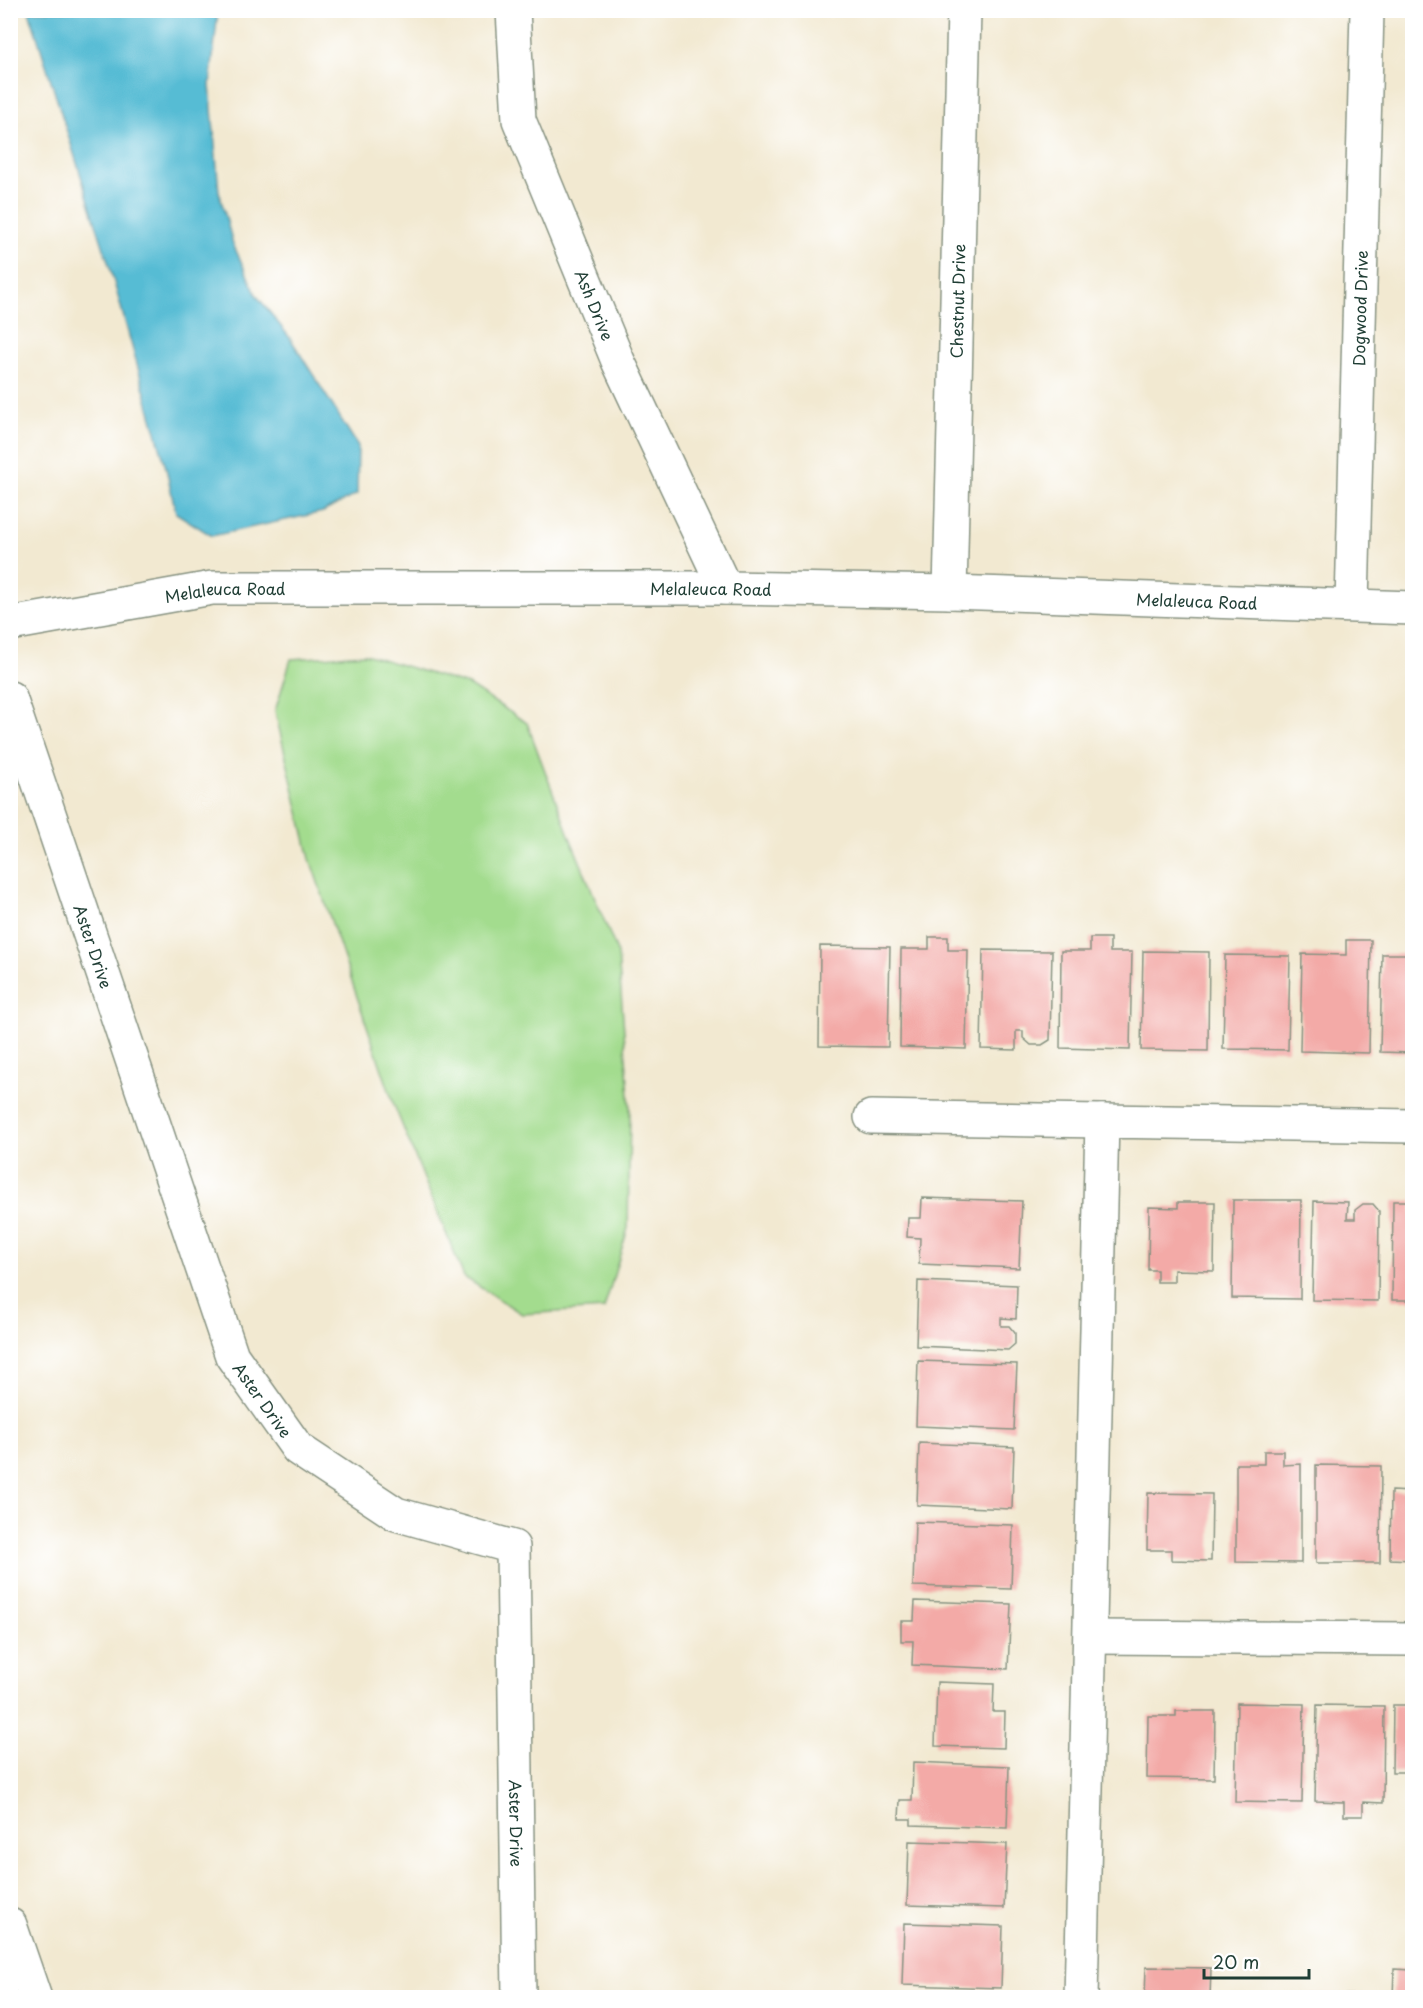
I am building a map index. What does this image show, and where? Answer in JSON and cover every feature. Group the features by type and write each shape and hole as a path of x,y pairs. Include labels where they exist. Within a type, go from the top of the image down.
{"street":[{"name":"Ash Drive","path":"513,10 519,120 618,361 725,588"},
{"name":"Chestnut Drive","path":"950,592 964,10"},
{"name":"Dogwood Drive","path":"1352,605 1367,10"},
{"name":"Melaleuca Road","path":"10,624 212,588 725,588 950,592 1413,608"},
{"name":"Aster Drive","path":"10,698 232,1356 298,1449 396,1514 513,1547 519,1998"},
{"path":"871,1117 1413,1126"},
{"path":"1082,1998 1102,1121"},
{"path":"1090,1637 1413,1640"},
{"path":"10,1925 35,1998"}],"green space":[{"path":"365,654 468,685 527,723 569,835 618,954 630,1109 628,1228 604,1309 522,1314 464,1277 394,1105 310,859 275,711 291,659"}],"water":[{"path":"29,11 218,11 210,85 219,192 233,244 257,296 290,338 358,446 357,494 323,512 212,536 176,513 166,468 110,268"}],"building":[{"path":"929,937 948,937 948,950 968,950 966,1049 900,1047 901,949 929,949"},
{"path":"1090,938 1110,938 1110,952 1132,952 1130,1050 1060,1048 1061,951 1090,951"},
{"path":"1346,940 1371,940 1369,1053 1300,1051 1302,954 1346,955"},
{"path":"820,946 890,947 888,1047 819,1046"},
{"path":"983,950 1052,951 1050,1040 1042,1045 1031,1045 1023,1038 1023,1031 1016,1031 1016,1050 981,1049"},
{"path":"1143,951 1209,952 1208,1051 1141,1050"},
{"path":"1382,954 1412,954 1412,1053 1380,1052"},
{"path":"1225,955 1290,956 1288,1050 1223,1049"},
{"path":"922,1198 1022,1201 1019,1268 919,1264 920,1238 907,1237 908,1218 921,1218"},
{"path":"1233,1200 1301,1200 1300,1299 1232,1298"},
{"path":"1314,1201 1348,1202 1347,1219 1355,1219 1355,1210 1363,1204 1373,1204 1379,1211 1378,1301 1312,1300"},
{"path":"1393,1201 1412,1201 1412,1300 1392,1300"},
{"path":"1178,1202 1215,1202 1214,1271 1174,1270 1174,1282 1157,1282 1157,1270 1148,1270 1149,1207 1178,1208"},
{"path":"918,1281 1017,1285 1016,1319 1001,1318 1001,1326 1009,1326 1015,1333 1015,1344 1008,1350 916,1346"},
{"path":"918,1361 1017,1364 1014,1430 916,1426"},
{"path":"919,1443 1014,1447 1012,1509 917,1505"},
{"path":"1264,1451 1283,1451 1283,1465 1301,1464 1301,1563 1236,1562 1236,1464 1264,1464"},
{"path":"1316,1465 1381,1466 1380,1563 1316,1563"},
{"path":"1391,1491 1412,1492 1412,1560 1390,1559"},
{"path":"1148,1493 1212,1494 1211,1561 1171,1560 1171,1550 1147,1550"},
{"path":"915,1522 1013,1525 1011,1589 913,1586"},
{"path":"915,1601 1011,1604 1008,1669 912,1665 913,1641 901,1641 901,1621 914,1621"},
{"path":"937,1682 994,1684 993,1712 1005,1712 1004,1748 935,1746"},
{"path":"1237,1703 1304,1704 1302,1803 1235,1802"},
{"path":"1317,1705 1384,1706 1383,1803 1363,1802 1363,1816 1344,1816 1344,1802 1315,1801"},
{"path":"1393,1705 1412,1705 1412,1772 1392,1772"},
{"path":"1176,1711 1215,1711 1214,1779 1147,1778 1148,1716 1176,1716"},
{"path":"913,1762 1009,1766 1007,1828 911,1825 911,1819 899,1819 900,1800 912,1800"},
{"path":"909,1841 1007,1844 1004,1908 907,1905"},
{"path":"904,1923 1003,1926 1001,1988 902,1985"},
{"path":"1146,1967 1211,1968 1210,1998 1145,1998"},
{"path":"1394,1969 1412,1970 1412,1998 1393,1998"},
{"path":"1308,1994 1375,1995 1375,1998 1308,1998"}]}
